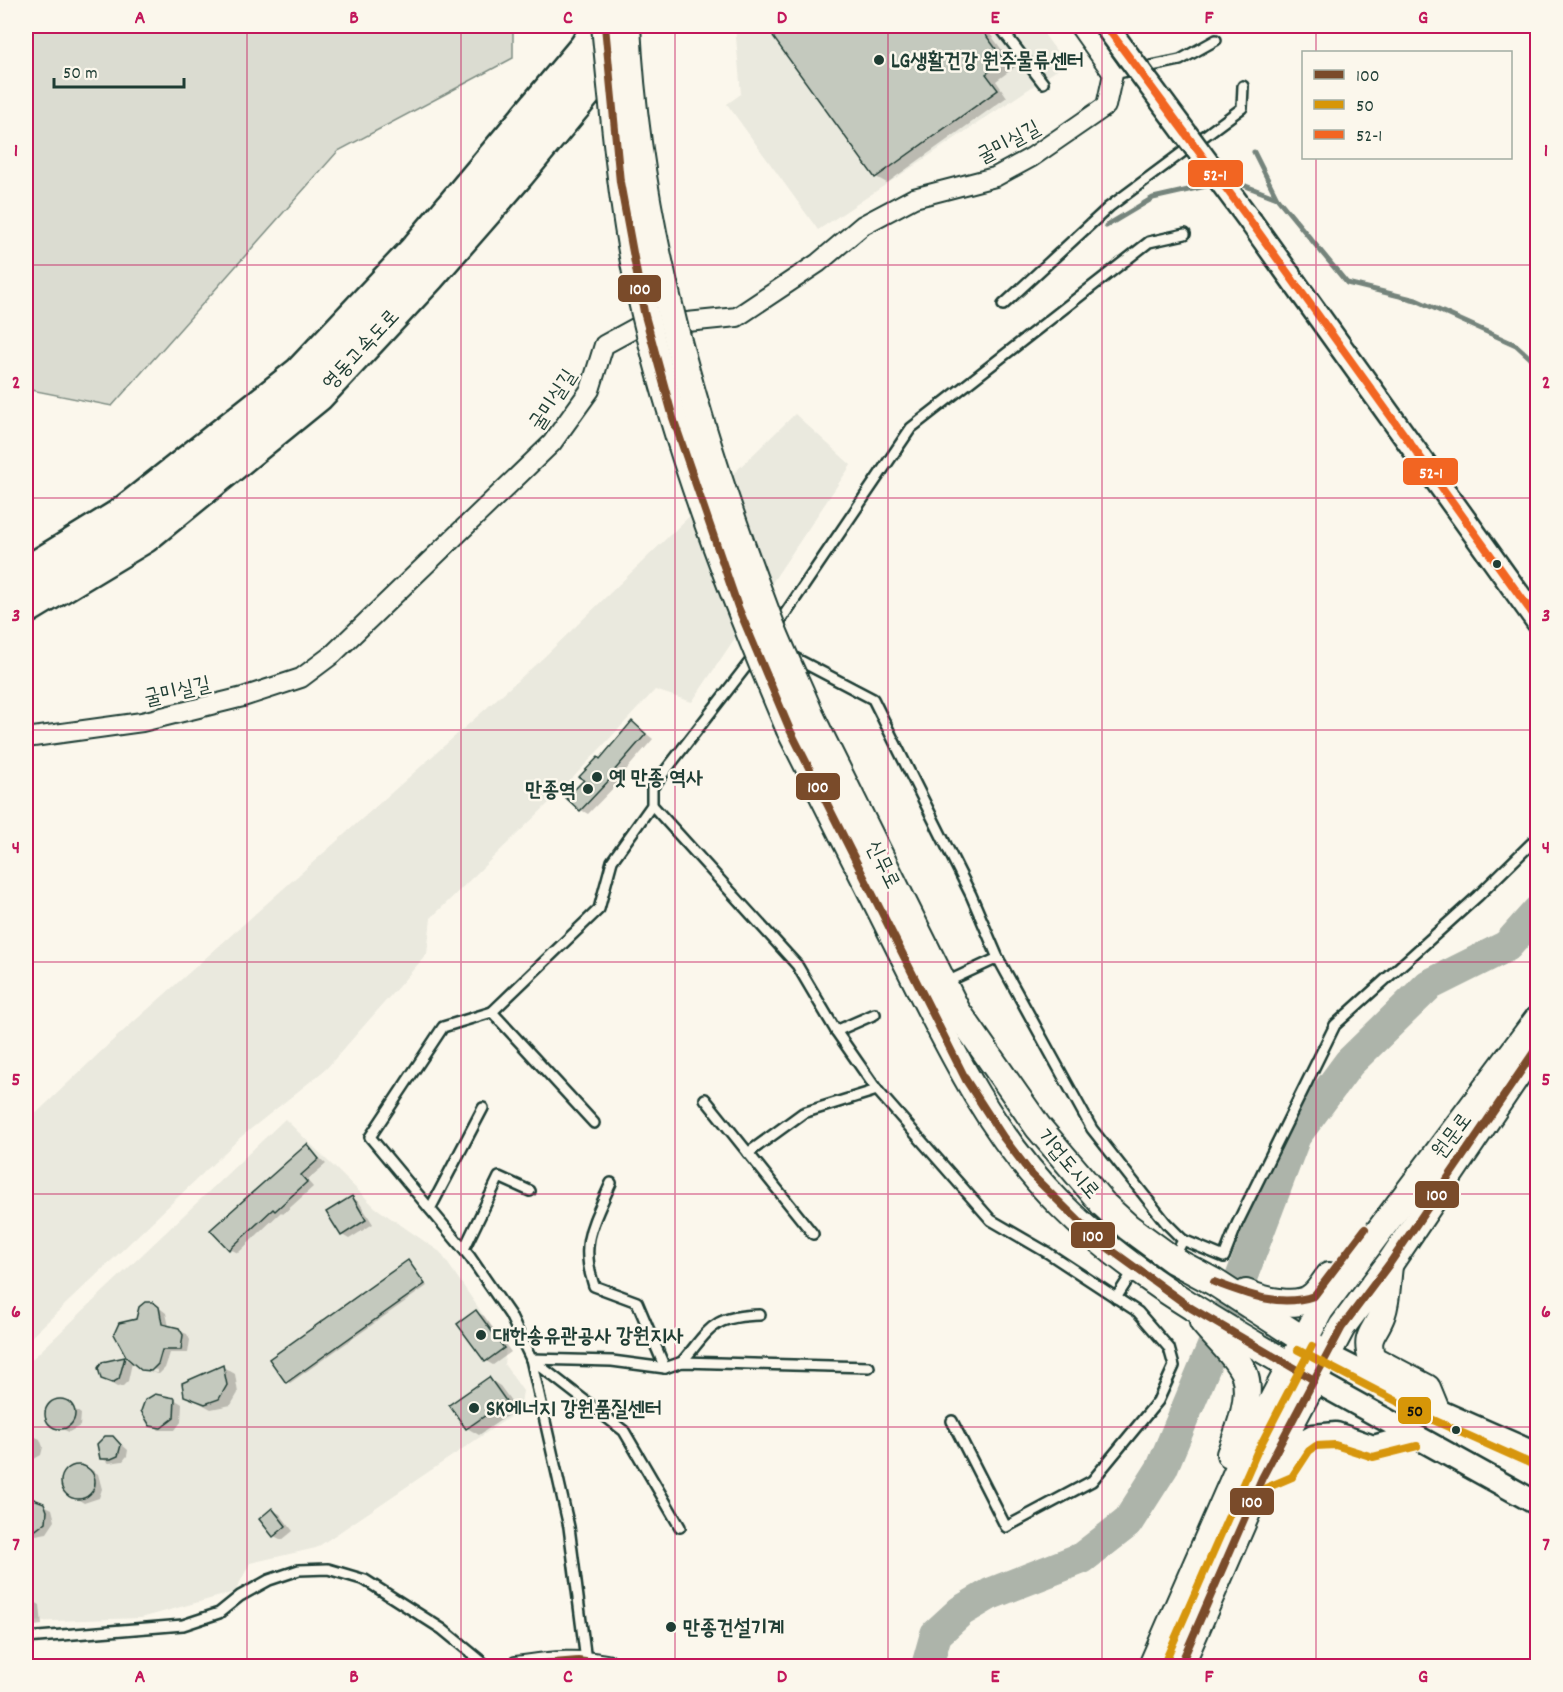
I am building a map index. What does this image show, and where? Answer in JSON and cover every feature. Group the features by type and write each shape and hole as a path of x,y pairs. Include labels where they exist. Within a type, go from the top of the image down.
{"highway":[{"name":"영동고속도로","path":"26,574 122,515 300,374 423,243 579,56 600,26"},
{"name":"영동고속도로","path":"26,607 144,536 317,395 429,275 518,173 608,64 632,26"}],"main road":[{"path":"605,26 620,182 644,312 673,418 734,596 801,723"},
{"path":"627,26 629,69 641,169 669,304 693,398 767,614 801,723"},
{"name":"신무로","path":"801,723 946,1015"},
{"name":"기업도시로","path":"946,1015 1081,1179 1128,1227 1178,1250 1214,1282"},
{"name":"기업도시로","path":"946,1015 972,1090 1032,1175 1100,1242 1191,1308"},
{"name":"원문로","path":"1152,1666 1248,1447 1280,1360 1303,1341 1320,1310 1538,1019"},
{"name":"원문로","path":"1180,1666 1262,1478 1342,1327 1390,1263 1538,1045"},
{"path":"1214,1282 1267,1301 1304,1301 1314,1296 1440,1131 1464,1118"},
{"path":"1390,1263 1382,1314 1370,1335 1368,1347 1372,1359 1427,1388 1436,1410"},
{"path":"1214,1282 1327,1355"},
{"path":"1191,1308 1314,1380"},
{"path":"1191,1308 1243,1370 1248,1386 1239,1432 1203,1529 1204,1543"}],"street":[{"path":"1079,26 1113,74"},
{"path":"1106,26 1251,222 1538,622"},
{"name":"굴미실길","path":"26,738 142,722 243,698 300,678 333,654 382,604 552,443 590,390 604,345 637,327 737,317 818,263 863,225 914,198 995,177 1032,157 1106,106 1113,74"},
{"path":"1327,1355 1436,1410 1538,1455"},
{"path":"1314,1380 1538,1504"},
{"path":"1262,1478 1286,1469 1301,1443 1313,1436 1336,1434 1373,1448 1414,1436"},
{"path":"516,1666 562,1660 615,1666"}],"lane":[{"path":"999,26 1043,83"},
{"path":"1113,74 1180,60 1216,40"},
{"path":"1003,305 1109,207 1242,108 1243,86"},
{"path":"586,1661 570,1527 531,1359 510,1314 464,1249 370,1137 443,1027 492,1012 599,909 612,861 652,805 652,788 765,642 911,428 1149,242 1185,234"},
{"path":"765,642 822,675 873,699 971,895 998,958 1092,1129 1166,1223 1178,1250 1224,1257 1237,1224 1299,1103 1335,1025 1478,896 1538,837"},
{"path":"652,805 797,965 836,1031 877,1090 991,1220 1048,1253 1138,1312 1169,1348 1174,1366 1158,1401 1092,1481 1006,1527 952,1420"},
{"path":"956,978 998,958"},
{"path":"492,1012 594,1123"},
{"path":"836,1031 875,1014"},
{"path":"748,1153 803,1113 877,1090"},
{"path":"705,1099 813,1234"},
{"path":"430,1209 483,1108"},
{"path":"464,1249 499,1178 530,1191"},
{"path":"611,1183 588,1236 586,1262 594,1286 637,1302 664,1368"},
{"path":"1116,1298 1135,1268"},
{"path":"682,1362 713,1325 732,1316 760,1314"},
{"path":"531,1359 612,1361 664,1368 682,1362 869,1367"},
{"path":"531,1359 624,1431 680,1527"},
{"path":"26,1638 183,1625 219,1613 240,1596 269,1580 299,1570 328,1569 365,1580 442,1629 487,1666"}],"shaded area":[{"path":"26,26 513,26 513,58 338,151 112,406 26,389"},
{"path":"735,26 1038,26 1066,64 818,230 727,104 741,94"},
{"path":"795,414 851,465 692,702 655,690 553,799 431,918 427,954 326,1069 242,1136 26,1342 26,1123 111,1042 543,658"},
{"path":"285,1119 376,1208 440,1252 506,1348 504,1364 523,1391 520,1410 316,1548 250,1563 235,1592 141,1618 26,1622 26,1365"}],"building":[{"path":"790,26 979,26 1005,61 986,74 998,90 875,178 773,37"},
{"path":"632,721 646,734 613,772 615,774 580,811 566,798 584,780 579,777 598,757 600,759"},
{"path":"307,1144 319,1159 301,1175 307,1182 275,1211 273,1209 229,1250 210,1230"},
{"path":"352,1196 366,1220 341,1236 326,1212"},
{"path":"408,1260 425,1284 286,1383 269,1359"},
{"path":"145,1302 153,1302 159,1307 162,1324 179,1328 183,1335 181,1350 162,1350 158,1364 151,1371 141,1370 127,1358 114,1334 119,1323 136,1319 139,1307"},
{"path":"476,1310 504,1348 485,1362 457,1324"},
{"path":"125,1357 119,1379 112,1383 101,1379 98,1368 102,1362"},
{"path":"223,1365 227,1385 219,1399 205,1404 184,1396 182,1383"},
{"path":"489,1377 506,1401 466,1429 449,1405"},
{"path":"155,1394 175,1398 174,1418 161,1428 150,1426 141,1411 145,1400"},
{"path":"60,1399 70,1404 75,1414 70,1424 60,1429 50,1424 45,1414 50,1404"},
{"path":"105,1436 113,1436 121,1445 118,1456 111,1459 100,1459 97,1444"},
{"path":"78,1465 90,1470 95,1482 90,1494 78,1499 66,1494 61,1482 66,1470"},
{"path":"26,1496 44,1503 47,1511 46,1522 33,1532 26,1532"},
{"path":"272,1508 286,1526 273,1537 259,1519"}],"waterway":[{"path":"1254,152 1277,198"},
{"path":"1230,180 1277,198 1347,283 1416,300 1516,345 1538,365"},
{"path":"1106,226 1153,198 1215,184"},
{"path":"927,1666 936,1634 961,1611 990,1594 1082,1558 1127,1523 1162,1468 1235,1294 1295,1136 1349,1063 1429,985 1507,946 1538,911"}],"transit line":[{"name":"100","path":"605,26 620,182 644,312 673,418 738,607 790,730 966,1080 1003,1137 1032,1175 1100,1242 1191,1308 1314,1380"},
{"name":"52-1","path":"1106,26 1251,222 1538,621"},
{"name":"100","path":"1180,1666 1262,1478 1342,1327 1390,1263 1538,1046"},
{"name":"100","path":"1214,1282 1251,1295 1276,1300 1288,1301 1314,1296 1365,1229"},
{"name":"50","path":"1163,1666 1257,1452 1312,1346"},
{"name":"50","path":"1298,1350 1431,1419 1534,1465"},
{"name":"50","path":"1266,1488 1292,1477 1309,1451 1316,1446 1335,1445 1373,1457 1417,1446"},
{"name":"100","path":"516,1666 578,1661 615,1666"}],"place":[{"name":"LG생활건강 원주물류센터","path":"879,60"},
{"name":"옛 만종 역사","path":"597,777"},
{"name":"만종역","path":"588,789"},
{"name":"대한송유관공사 강원지사","path":"481,1335"},
{"name":"SK에너지 강원품질센터","path":"474,1408"},
{"name":"만종건설기계","path":"671,1627"}]}
